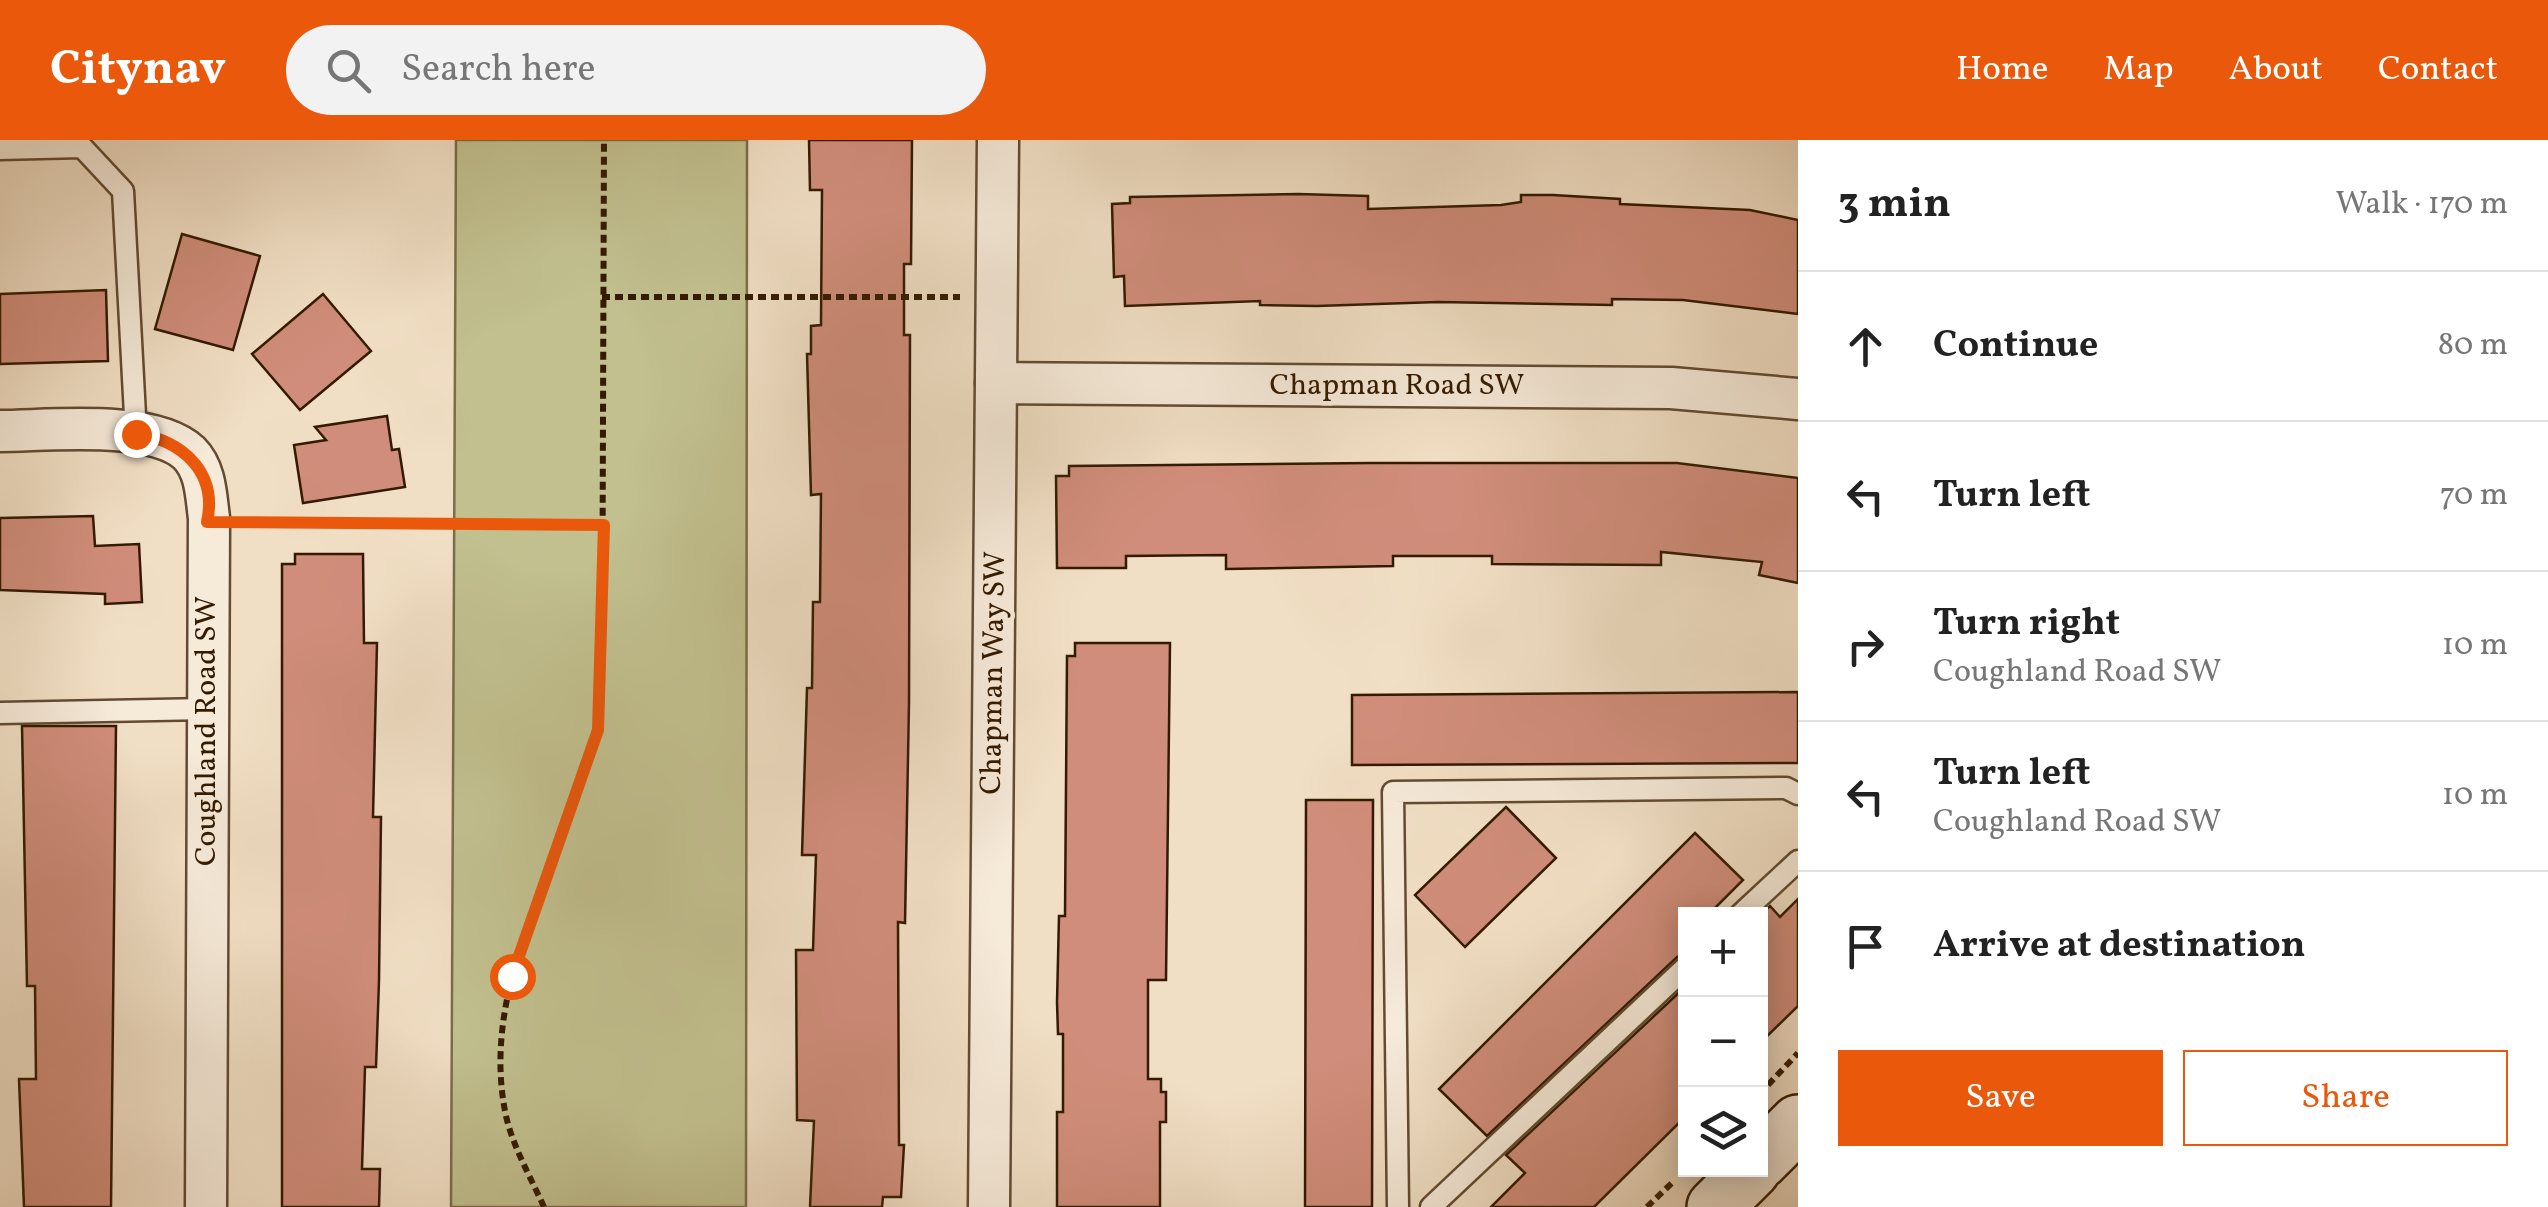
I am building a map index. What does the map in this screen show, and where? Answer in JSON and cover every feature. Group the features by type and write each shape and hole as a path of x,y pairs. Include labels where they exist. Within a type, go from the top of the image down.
{"street":[{"name":"Chapman Way SW","path":"989,1207 998,140"},
{"name":"Chapman Road SW","path":"996,383 1671,388 1798,399"},
{"name":"Coughland Road SW","path":"0,431 159,437 188,453 204,477 206,1207"},
{"path":"1768,1152 1798,1122"},
{"path":"1715,1207 1745,1177"}],"lane":[{"path":"0,148 82,147 124,191 136,434"},
{"path":"0,713 207,709"},
{"path":"1398,1207 1393,792 1786,788 1798,794"},
{"path":"1749,907 1798,861"},
{"path":"1431,1207 1678,975"}],"path":[{"path":"544,1207 506,1117 502,1036 512,976 598,730 604,525 604,140"},
{"path":"602,297 996,297"},
{"path":"207,522 604,525"},
{"path":"1765,1087 1798,1053"},
{"path":"1647,1207 1678,1177"}],"shaded area":[{"path":"456,140 747,140 746,1207 451,1207"}],"building":[{"path":"809,140 912,140 911,264 904,264 904,335 910,335 909,703 905,923 898,922 899,1145 904,1145 901,1197 883,1197 882,1207 810,1207 814,1121 797,1120 796,950 813,950 816,855 802,855 807,688 812,688 813,602 820,602 821,494 811,495 807,354 811,354 811,326 821,325 822,190 810,190"},
{"path":"1521,195 1553,195 1620,199 1620,204 1750,210 1798,220 1798,314 1683,300 1612,299 1612,305 1438,302 1317,306 1260,305 1260,301 1125,306 1124,276 1114,277 1112,204 1130,203 1130,197 1368,196 1368,209 1501,205 1521,202"},
{"path":"182,234 260,256 233,350 155,329"},
{"path":"106,290 108,361 0,364 0,294"},
{"path":"323,294 371,351 300,410 252,354"},
{"path":"387,416 392,450 399,449 405,487 303,503 294,445 326,440 315,427"},
{"path":"1677,463 1798,478 1798,583 1759,575 1762,562 1661,552 1661,565 1492,564 1492,556 1393,556 1393,566 1226,569 1226,555 1126,556 1126,568 1057,568 1056,476 1069,476 1069,466"},
{"path":"93,516 95,546 139,544 142,602 105,604 105,594 0,590 0,518"},
{"path":"295,554 363,554 364,643 377,643 373,817 381,817 379,981 376,1067 365,1067 362,1169 380,1169 379,1207 282,1207 282,564 295,564"},
{"path":"1075,643 1170,643 1166,980 1148,980 1148,1079 1161,1079 1161,1092 1166,1092 1166,1122 1160,1122 1160,1207 1057,1207 1057,1112 1063,1112 1063,1034 1058,1034 1057,1002 1059,916 1065,916 1067,656 1075,656"},
{"path":"1798,692 1798,763 1352,765 1352,695"},
{"path":"22,726 116,726 111,1207 24,1207 19,1079 36,1079 35,986 27,986"},
{"path":"1306,800 1373,800 1372,1207 1305,1207"},
{"path":"1506,807 1556,858 1465,947 1415,895"},
{"path":"1695,833 1743,880 1716,907 1678,907 1678,957 1487,1136 1439,1089"},
{"path":"1798,899 1798,1006 1768,1035 1768,908 1780,917"},
{"path":"1678,994 1678,1124 1594,1207 1491,1207 1525,1173 1506,1155"}],"route":[{"path":"136,434 159,437 188,453 204,477 207,522 604,525 602,698 598,730 512,976"}]}
